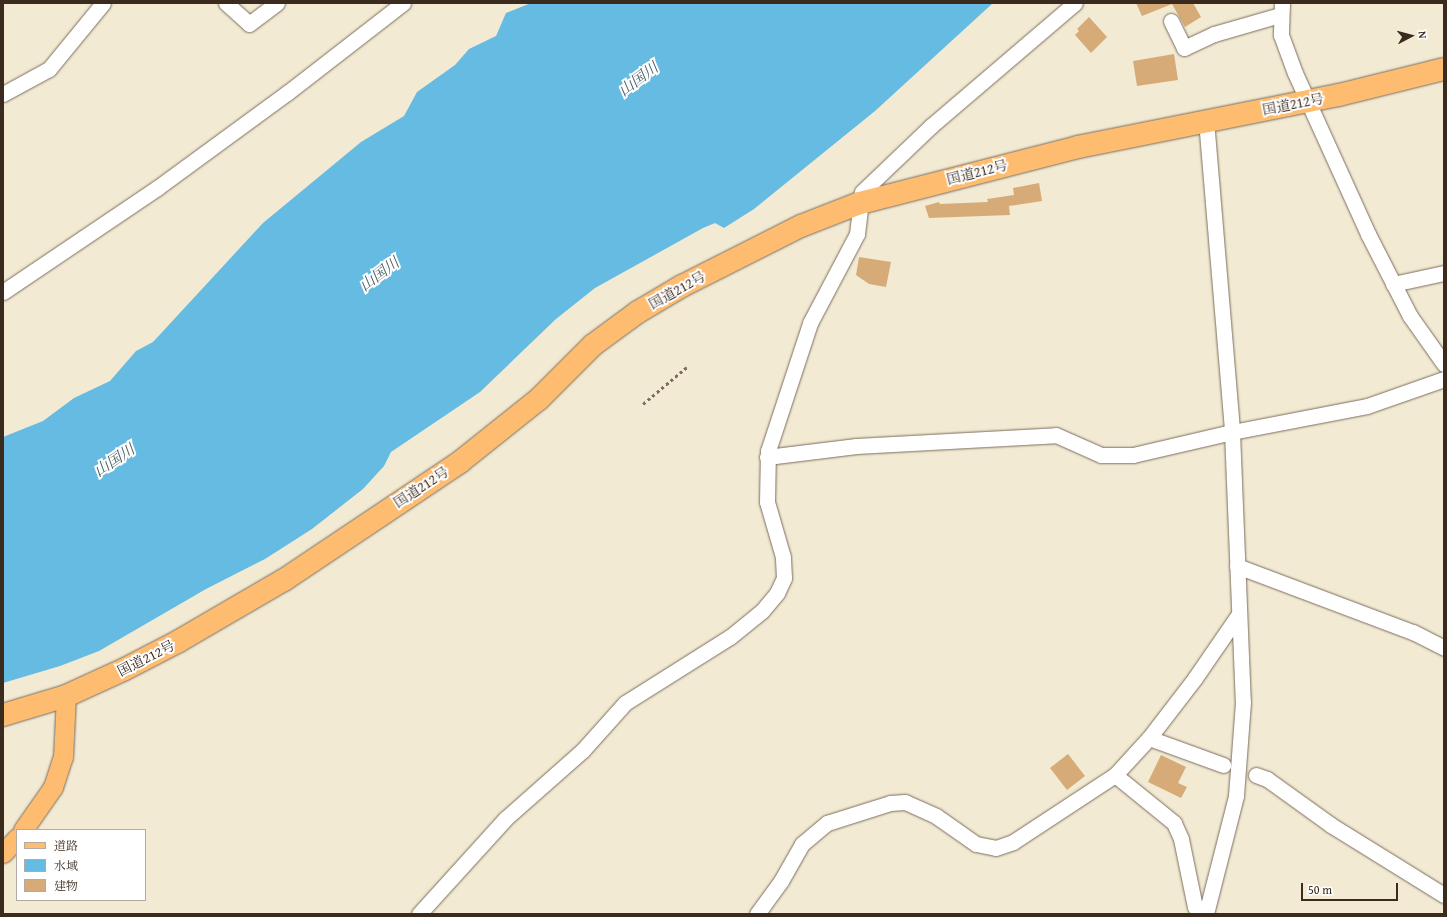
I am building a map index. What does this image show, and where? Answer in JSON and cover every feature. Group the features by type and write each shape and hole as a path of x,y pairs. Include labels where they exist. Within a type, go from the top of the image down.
{"highway":[{"name":"国道212号","path":"3,715 66,696 180,642 284,580 460,462 539,399 593,345 638,312 682,286 766,243 860,203 1078,147 1308,100 1444,69"}],"main road":[{"path":"24,829 53,787 63,757 66,696"},
{"path":"3,853 16,839"}],"street":[{"path":"3,94 49,69 103,3"},
{"path":"226,3 249,24 277,3"},
{"path":"3,292 157,188 287,93 403,3"},
{"path":"419,914 505,819 583,750 625,703 730,637 762,611 777,594 784,578 783,557 767,502 767,457 810,323 857,234 860,218 860,203 865,186 1075,3"},
{"path":"1172,21 1184,48 1214,34 1281,9 1283,42 1368,234 1410,316 1444,364"},
{"path":"1206,120 1232,432 1243,702 1242,746 1236,796 1206,914"},
{"path":"1393,284 1444,273"},
{"path":"767,457 856,446 1056,435 1101,455 1120,456 1158,450 1232,432 1367,406 1444,379"},
{"path":"1237,566 1413,632 1444,648"},
{"path":"757,914 781,881 802,844 827,823 890,802 905,802 936,816 976,844 996,848 1013,842 1115,775 1149,738 1195,678 1239,614"},
{"path":"1149,738 1223,765"},
{"path":"1115,775 1174,823 1181,839 1195,907 1200,914"},
{"path":"1256,775 1267,779 1331,825 1444,895"}],"path":[{"path":"643,404 687,367"}],"water":[{"name":"山国川","path":"531,3 993,3 875,111 754,209 724,228 715,223 703,228 595,288 556,319 480,392 391,452 384,466 363,489 312,529 265,559 206,589 99,651 60,666 3,683 3,437 43,421 74,398 110,381 136,351 153,342 263,223 361,142 404,116 417,92 455,65 469,49 496,36 506,13"}],"building":[{"path":"1136,3 1193,3 1201,17 1185,27 1172,4 1142,16"},
{"path":"1089,17 1107,37 1091,53 1075,35 1079,31 1077,29"},
{"path":"1174,54 1178,80 1137,86 1133,61"},
{"path":"1039,183 1042,201 1009,206 1010,215 929,218 925,206 939,202 940,204 988,202 987,199 1014,195 1013,188"},
{"path":"859,257 891,262 886,287 869,284 856,275"},
{"path":"1068,754 1085,776 1067,790 1050,768"},
{"path":"1161,755 1186,767 1178,783 1187,787 1181,798 1148,782"}]}
